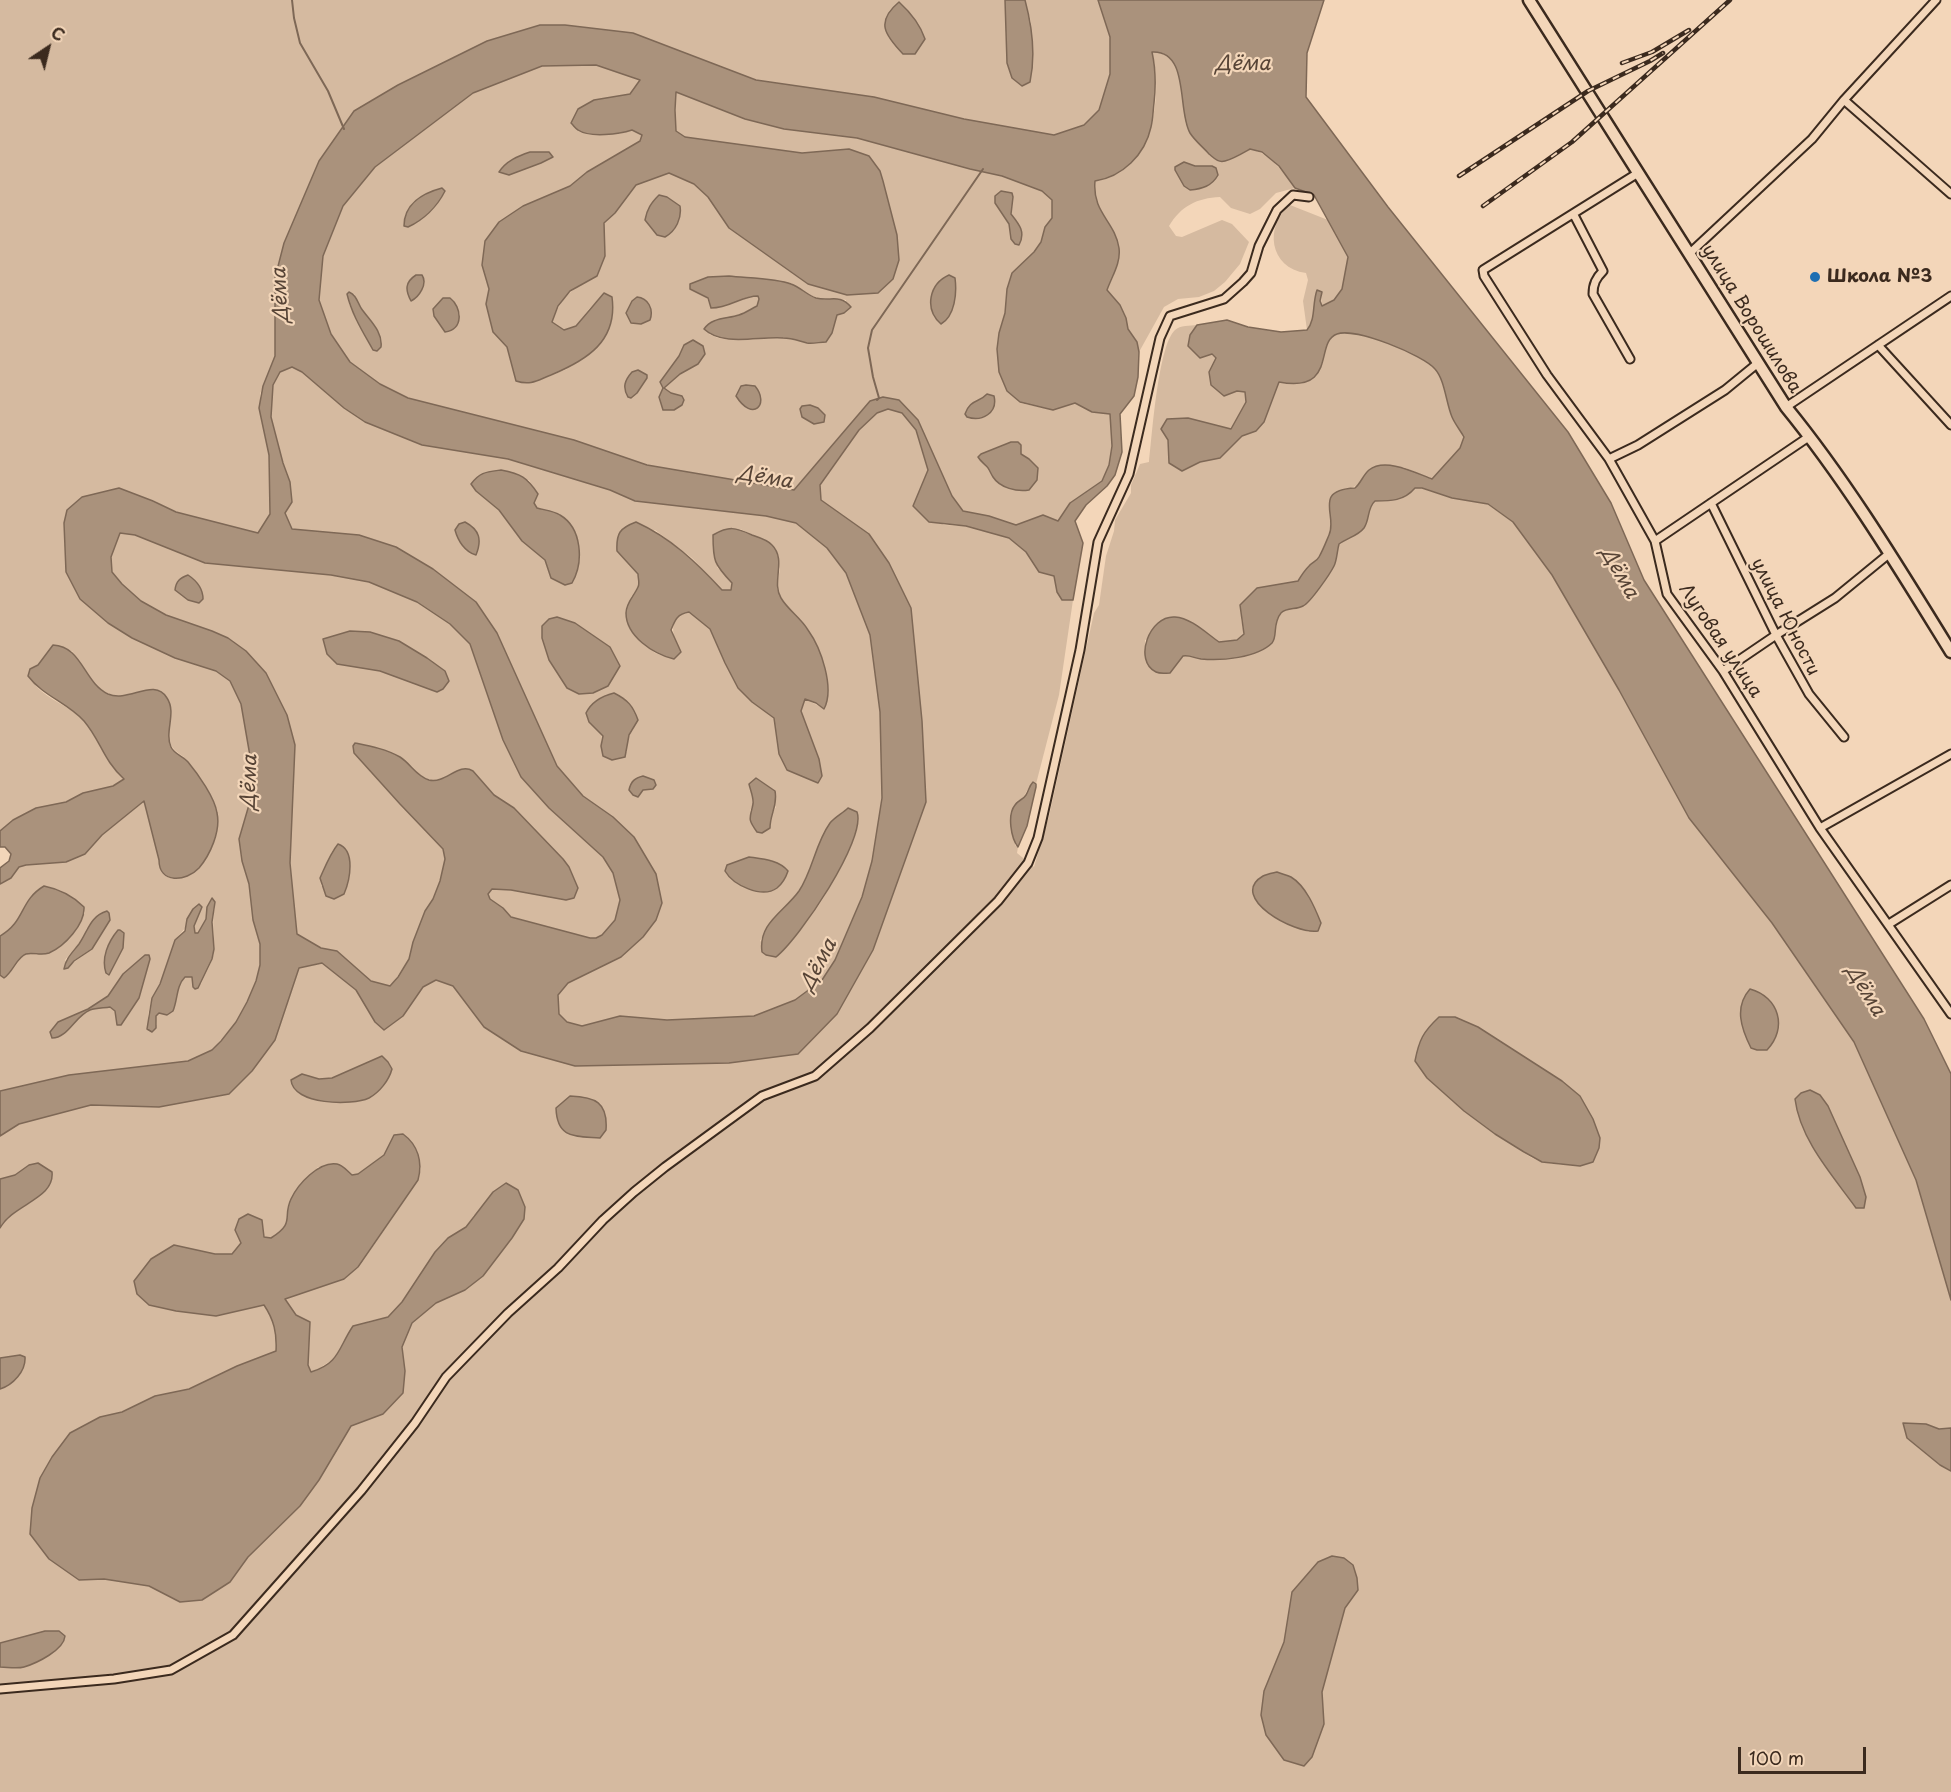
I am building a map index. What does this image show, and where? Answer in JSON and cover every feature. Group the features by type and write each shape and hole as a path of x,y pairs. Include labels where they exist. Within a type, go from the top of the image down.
{"street":[{"name":"улица Ворошилова","path":"1529,0 1786,407 1810,436 1890,553 1951,652"},
{"path":"1690,253 1812,139 1844,100 1936,0"},
{"path":"1844,100 1951,193"},
{"path":"1630,359 1593,294 1593,286 1598,276 1604,271 1574,215 1638,173"},
{"path":"0,1689 114,1680 171,1670 233,1635 361,1491 415,1423 446,1377 508,1313 558,1268 603,1220 665,1167 762,1096 815,1076 870,1028 998,901 1028,863 1038,838 1080,650 1098,542 1129,474 1160,338 1170,316 1224,299 1243,282 1251,273 1259,246 1277,210 1293,195 1309,197"},
{"name":"Луговая улица","path":"1574,215 1484,270 1484,276 1547,375 1609,459 1655,541 1667,594 1724,671 1820,828 1951,1014"},
{"path":"1786,407 1951,296"},
{"path":"1878,345 1951,425"},
{"path":"1609,459 1638,445 1725,390 1758,363"},
{"path":"1655,541 1810,436"},
{"name":"улица Юности","path":"1711,503 1776,635 1809,694 1844,737"},
{"path":"1724,671 1835,598 1890,553"},
{"path":"1820,828 1951,754"},
{"path":"1889,924 1951,885"}],"shaded area":[{"path":"0,0 1005,0 1007,63 1031,22 1025,0 1098,0 1110,37 1110,74 1099,110 1084,125 1054,135 964,119 874,97 756,80 633,33 565,25 540,25 487,41 398,85 354,111 284,243 275,278 275,356 260,394 261,418 269,455 270,514 258,533 176,512 153,500 64,523 64,543 108,623 132,638 175,658 216,671 230,681 241,704 250,756 251,798 239,839 242,861 249,884 253,920 260,944 260,965 256,981 236,1022 212,1050 188,1061 69,1075 0,1091 0,975 4,978 9,974 27,953 37,955 70,937 85,913 78,902 68,895 44,886 31,897 11,929 0,936 0,884 11,878 19,867 66,862 85,854 102,835 145,801 160,868 166,876 178,879 184,757 172,747 168,736 171,709 125,696 112,695 98,689 72,651 44,658 30,669 36,686 82,719 94,734 111,765 125,779 113,786 83,793 66,802 36,808 13,820 0,831","holes":["207,907 215,907 213,955 201,984 192,977 185,977 178,990 176,1004 159,1012 156,1016 157,1025 147,1027 152,998 160,984 175,940 198,913 194,926 195,933 198,933 206,919","107,924 92,949 70,965 65,960 80,942 87,928","116,932 124,940 124,944 108,974 105,963 108,948"]},
{"path":"1152,52 1165,55 1173,62 1181,84 1186,123 1194,139 1209,154 1216,160 1223,161 1251,149 1265,155 1276,164 1295,188 1276,193 1260,209 1250,214 1231,208 1220,197 1197,201 1179,213 1169,226 1176,236 1182,237 1222,220 1232,224 1249,242 1240,264 1214,291 1199,297 1178,299 1164,307 1139,352 1137,342 1128,329 1120,305 1107,290 1114,275 1112,228 1101,212 1094,195 1095,181 1114,176 1130,165 1149,131 1156,90"},
{"path":"596,65 641,80 630,94 616,97 619,134 632,130 643,135 640,141 587,172 570,186 523,206 482,265 489,289 486,304 493,332 507,347 516,381 535,382 567,369 604,294 576,326 564,330 552,322 560,305 569,294 597,276 604,238 604,224 635,186 669,173 694,184 708,197 729,228 808,284 849,149 802,153 685,137 676,131 676,92 745,119 784,129 857,138 1002,176 1042,191 1052,200 1052,218 1045,227 1041,242 1012,273 1007,289 1005,313 997,349 1020,403 1053,410 1075,403 1092,412 1110,414 1112,446 1109,465 1102,481 1070,503 1058,521 1026,522 1016,525 989,516 963,511 952,496 918,420 899,400 883,397 870,401 794,490 647,465 574,440 408,398 380,384 350,362 331,334 319,300 323,256 343,206 375,167 473,93 542,66","holes":["530,152 549,152 553,156 530,167","442,189 445,192 434,208 424,217 408,227 404,226 407,211 411,205 428,194","729,276 789,283 820,299 846,300 844,313 837,315 832,333 797,340 785,338 732,340 709,334 714,320 737,316 757,306 758,296 711,308 706,296 690,289 708,277","354,294 361,309 380,336 357,322 349,304","455,302 460,315 445,332 434,316","679,356 698,364 686,369 671,382 674,363","1011,442 1021,445 1021,454 1037,480 1029,490 1011,488 999,481 978,457"]},
{"path":"1290,205 1328,220 1348,257 1342,289 1334,300 1325,306 1321,304 1322,292 1314,318 1307,330 1303,301 1308,280 1306,273 1294,270 1284,263 1274,245 1276,224"},
{"path":"1197,325 1190,335 1216,359 1209,372 1237,391 1246,392 1247,401 1231,429 1188,418 1161,429 1168,440 1169,463 1182,471 1200,462 1220,458 1242,436 1256,431 1264,422 1279,382 1297,384 1309,381 1321,366 1330,339 1337,334 1346,333 1373,338 1428,363 1441,379 1452,417 1464,437 1460,448 1432,479 1403,467 1363,477 1355,486 1338,491 1331,499 1329,509 1331,529 1319,558 1309,565 1300,579 1289,583 1241,618 1244,635 1237,640 1219,642 1193,623 1145,640 1147,659 1152,668 1162,673 1170,673 1183,656 1190,655 1199,659 1251,654 1272,643 1275,636 1274,625 1281,614 1287,609 1302,607 1335,564 1339,543 1362,531 1374,501 1393,501 1415,488 1421,488 1452,498 1487,504 1513,522 1552,575 1619,690 1689,818 1772,923 1854,1042 1916,1180 1951,1300 1951,1428 1939,1429 1926,1424 1907,1438 1940,1465 1951,1471 1951,1792 0,1792 0,1667 21,1668 36,1662 55,1651 65,1636 45,1631 0,1643 0,1228 11,1213 30,1203 49,1187 29,1165 15,1175 0,1179 0,1136 19,1124 91,1105 159,1107 275,1040 299,968 323,963 356,990 375,1022 403,1016 423,987 436,980 453,986 484,1027 521,1051 575,1066 837,1014 873,950 926,802 869,534 821,500 820,486 859,430 877,413 888,409 902,413 916,430 928,470 913,506 944,525 966,526 1009,538 1026,552 1039,572 1054,575 1057,592 1062,600 1073,600 1059,695 1036,784 1033,782 1022,798 1016,802 1015,845 1018,847 1017,853 1034,867 1049,816 1094,613 1099,605 1106,556 1115,520 1131,493 1131,485 1140,464 1149,462 1164,353 1169,339 1177,328","holes":["1310,902 1317,912 1309,932 1283,922 1261,907","1478,1027 1562,1081 1580,1096 1593,1119 1580,1166 1536,1160 1473,1118 1436,1086 1415,1061 1419,1044","394,1135 421,1168 418,1180 359,1267 344,1279 284,1299 296,1315 310,1322 308,1365 311,1372 338,1356 347,1335 369,1321 388,1317 402,1302 435,1252 448,1238 466,1227 474,1215 512,1238 483,1276 465,1290 436,1303 412,1323 402,1346 405,1371 383,1414 351,1426 319,1480 248,1557 230,1582 180,1602 149,1586 104,1579 79,1580 100,1417 122,1412 155,1396 189,1389 237,1366 276,1351 274,1327 264,1305 216,1316 174,1245 215,1254 232,1254 241,1243 263,1229 264,1237 271,1239 284,1229 290,1200 318,1167 352,1175 358,1174 384,1155","1358,1590 1345,1608 1322,1692 1324,1724 1266,1735 1261,1715 1264,1691 1284,1642"]},
{"path":"292,367 302,372 344,408 365,422 422,445 508,459 610,490 635,501 766,516 796,523 827,548 846,573 870,635 880,712 882,798 872,861 862,897 835,960 822,980 795,1000 754,1016 667,1020 620,1016 582,1026 567,1022 559,1014 558,995 568,983 643,937 613,817 583,796 557,766 497,633 359,535 292,529 285,513 288,475 271,417 273,385 280,372","holes":["529,480 538,494 534,504 537,508 576,533 579,560 551,578 545,560 522,541 499,510 471,484","740,529 772,544 780,569 777,584 780,597 808,629 823,708 805,699 801,711 819,759 818,783 787,770 779,754 774,718 738,688 710,629 689,612 680,615 673,628 673,659 655,653 629,628 631,597 639,586 638,573 617,551 655,530 692,558 722,590 731,590 732,582 717,567","557,617 575,623 610,647 593,693 579,693 567,688","614,694 626,699 634,728 626,742 627,752 601,746 605,695","749,784 776,807 772,814 770,828 750,811 754,802","831,822 857,830 824,897 781,953 760,941 774,918 799,892 822,837","749,857 772,861 778,887 771,891 758,891"]},
{"path":"120,533 135,535 205,563 331,575 369,582 417,602 450,624 470,644 503,740 521,777 549,808 603,857 613,873 620,900 615,920 602,935 590,938 512,917 490,899 488,894 492,889 578,887 569,867 514,808 494,795 473,771 462,769 440,779 427,779 416,773 401,758 400,804 443,849 445,859 440,881 425,911 409,959 390,987 371,982 337,951 321,948 297,934 290,863 228,638 166,615 141,601 112,572 111,557","holes":["350,631 389,638 434,663 445,671 437,692 380,671 337,664 323,639","332,852 349,863 348,885 321,886 323,873"]}],"water":[{"path":"1005,0 1025,0 1030,20 1033,51 1032,72 1030,82 1022,86 1012,78 1007,63"},
{"name":"Дёма","path":"1098,0 1324,0 1307,53 1306,97 1388,207 1568,432 1611,503 1644,580 1924,1019 1951,1074 1951,1300 1916,1180 1854,1042 1772,923 1689,818 1619,690 1552,575 1513,522 1488,504 1452,498 1422,488 1415,488 1406,496 1397,499 1375,501 1364,528 1339,544 1334,566 1315,594 1303,606 1286,610 1278,617 1272,643 1257,652 1228,659 1209,660 1183,656 1170,673 1158,673 1149,666 1145,649 1147,640 1151,631 1166,618 1175,617 1187,620 1219,642 1237,640 1244,634 1240,605 1257,588 1298,581 1319,557 1331,528 1329,505 1334,494 1355,488 1365,474 1376,466 1400,467 1432,479 1460,448 1464,437 1452,417 1441,379 1435,369 1403,350 1373,338 1346,333 1337,334 1330,339 1322,365 1310,380 1297,383 1279,382 1264,422 1256,431 1242,436 1220,458 1200,462 1182,471 1169,463 1168,440 1161,429 1167,419 1188,418 1231,429 1246,402 1245,392 1237,391 1224,396 1211,385 1209,372 1216,358 1212,354 1200,358 1188,346 1190,335 1197,325 1227,320 1248,327 1281,332 1307,330 1312,321 1317,290 1322,292 1320,301 1322,306 1334,300 1342,289 1348,257 1314,195 1295,188 1279,166 1262,152 1250,149 1225,161 1216,160 1209,154 1190,133 1186,123 1180,84 1172,61 1164,54 1152,52 1155,90 1152,121 1144,147 1123,170 1095,181 1097,201 1117,239 1119,248 1117,264 1107,290 1120,305 1128,329 1137,342 1138,377 1134,396 1120,414 1122,452 1115,475 1107,486 1086,505 1075,521 1083,543 1073,600 1062,600 1057,592 1054,576 1039,572 1026,552 1009,538 966,526 929,522 913,506 928,470 916,430 902,413 888,409 877,413 859,430 820,485 821,500 869,534 889,563 911,608 922,721 926,802 873,950 837,1014 798,1054 729,1063 575,1066 521,1051 484,1027 453,986 436,980 423,987 403,1016 384,1030 375,1022 356,990 322,963 299,968 275,1040 252,1071 229,1094 159,1107 91,1105 19,1124 0,1136 0,1091 69,1075 188,1061 212,1050 221,1041 236,1022 256,981 260,965 260,944 253,920 249,884 242,861 239,839 251,798 250,756 241,704 230,681 216,671 175,658 132,638 108,623 80,599 66,572 64,523 67,510 82,497 119,488 176,512 258,533 270,514 269,455 259,408 263,386 275,356 275,278 284,243 319,161 354,111 398,85 487,41 540,25 565,25 633,33 756,80 874,97 964,119 1054,135 1084,125 1099,110 1110,74 1110,37","holes":["596,65 640,80 630,94 594,100 578,109 571,123 578,130 597,135 632,130 642,135 640,141 587,172 570,186 523,206 499,222 485,241 482,265 489,289 486,304 493,332 507,347 516,381 534,382 577,363 597,347 605,337 613,312 612,297 604,293 576,326 564,330 552,322 558,306 570,291 597,276 605,256 604,223 615,213 636,185 669,173 694,184 708,197 729,228 808,284 847,295 878,293 893,279 899,260 897,235 880,171 869,156 849,149 802,153 685,137 676,131 676,92 745,119 784,129 857,138 1002,176 1042,191 1052,200 1052,218 1045,227 1041,242 1012,273 1007,289 1005,313 997,349 999,372 1007,391 1020,402 1053,410 1075,403 1092,412 1110,414 1112,446 1109,465 1102,481 1070,503 1058,521 1043,515 1016,525 989,516 963,511 952,496 918,420 899,400 883,397 870,401 794,490 647,465 574,440 408,398 380,384 350,362 331,334 319,300 323,256 343,206 375,167 473,93 542,66","292,367 302,372 344,408 365,422 422,445 508,459 610,490 635,501 766,516 796,523 827,548 846,573 870,635 880,712 882,798 872,861 862,897 835,960 822,980 795,1000 754,1016 667,1020 620,1016 582,1026 567,1022 559,1014 558,995 568,983 621,957 643,937 656,920 662,903 656,874 634,837 613,817 583,796 557,766 497,633 476,602 433,569 396,547 359,535 292,529 285,513 292,502 290,482 271,417 273,385 280,372","120,533 135,535 205,563 331,575 369,582 417,602 450,624 470,644 503,740 521,777 549,808 603,857 613,873 620,900 615,920 602,935 590,938 511,917 490,899 488,894 492,889 511,890 566,900 574,898 578,888 563,859 514,808 494,795 473,771 462,769 441,779 429,780 395,754 355,743 354,753 443,849 445,859 440,881 425,911 409,959 390,986 371,981 337,951 321,948 297,934 290,863 295,745 287,715 266,673 246,651 228,638 166,615 141,601 112,572 111,557"]},
{"path":"899,2 914,19 925,39 915,54 903,54 891,41 885,28 887,16"},
{"path":"530,152 549,152 553,157 509,175 499,172 509,162"},
{"path":"1184,162 1195,166 1212,166 1216,168 1218,175 1206,186 1190,190 1184,186 1175,170 1175,167"},
{"path":"442,188 445,191 424,217 408,227 404,226 407,211 416,201"},
{"path":"1001,191 1012,193 1011,214 1022,232 1019,245 1011,239 1009,224 995,203 995,196"},
{"path":"659,195 667,197 680,206 677,224 665,237 657,235 645,220 650,206"},
{"path":"416,275 422,275 424,282 420,293 411,301 407,286"},
{"path":"949,275 955,278 955,297 949,316 941,324 932,311 931,297 937,284"},
{"path":"729,276 785,282 816,298 842,300 851,307 837,315 832,333 826,342 809,343 786,338 742,340 721,338 704,329 715,320 739,315 757,306 758,296 711,308 708,298 690,289 690,284 708,277"},
{"path":"349,292 355,297 378,331 381,347 377,351 373,350 355,316 347,294"},
{"path":"637,297 644,299 651,308 650,320 641,324 631,323 626,313 632,301"},
{"path":"443,298 450,298 459,312 458,323 445,332 434,316 433,309"},
{"path":"693,340 703,346 705,354 698,364 680,374 664,388 682,396 684,400 682,405 674,410 663,410 659,397 663,388 660,382 684,345"},
{"path":"638,370 647,375 647,378 631,398 626,393 625,384 632,372"},
{"path":"741,386 755,386 759,393 761,399 757,408 748,408 736,396"},
{"path":"987,394 994,396 995,402 988,415 978,418 967,417 965,414 969,406"},
{"path":"810,405 818,408 825,415 824,422 814,424 802,417 800,409 802,406"},
{"path":"1011,442 1018,442 1021,445 1021,454 1038,468 1037,480 1029,490 1014,490 1000,484 978,457"},
{"path":"501,470 527,480 538,494 534,503 537,508 558,514 573,528 579,546 579,556 576,575 572,583 565,585 551,578 545,560 522,541 499,510 471,484 484,473"},
{"path":"465,522 477,532 479,545 476,555 465,549 456,534 455,530 459,524"},
{"path":"636,522 661,535 703,570 722,590 731,590 732,583 716,562 713,535 728,529 741,530 770,543 776,551 779,564 778,592 813,638 825,668 828,690 824,709 805,699 801,711 819,759 822,776 818,783 787,770 779,754 774,718 738,688 710,629 689,612 679,616 671,630 681,652 674,659 642,643 631,629 627,621 626,609 639,586 638,574 617,551 617,545 620,532"},
{"path":"188,575 201,589 203,599 199,603 188,600 175,590 179,580"},
{"path":"557,617 575,623 610,647 620,666 608,686 593,693 579,694 567,688 549,660 542,638 542,626 549,619"},
{"path":"350,631 370,632 399,641 445,671 449,681 443,689 437,692 380,671 337,664 327,654 323,639"},
{"path":"53,645 63,647 77,658 93,682 108,694 116,696 155,690 162,692 167,698 171,710 169,741 171,747 188,762 201,779 210,793 217,813 217,827 211,850 194,873 174,878 163,873 144,801 102,835 85,854 66,862 19,867 11,878 0,884 0,868 9,861 11,854 5,847 0,847 0,831 13,820 36,808 66,802 83,793 113,786 124,779 111,765 84,721 71,709 41,689 28,676 30,669 38,665"},
{"path":"614,693 629,704 638,720 629,735 625,757 612,760 603,756 601,746 603,736 589,722 586,713 598,700"},
{"path":"643,776 654,780 656,785 653,789 643,790 638,797 629,790 634,780"},
{"path":"756,778 775,791 776,796 770,828 762,833 757,832 750,818 753,802 749,784"},
{"path":"1033,782 1036,787 1027,826 1018,847 1012,832 1011,815 1015,805 1025,797"},
{"path":"848,808 857,812 857,825 852,844 842,865 800,931 776,957 766,955 762,952 762,942 768,925 799,891 825,831 834,819"},
{"path":"338,844 347,852 350,866 344,894 334,899 326,896 320,878"},
{"path":"749,857 780,864 788,871 784,880 777,888 764,892 748,889 734,881 725,871 727,865"},
{"path":"1277,872 1291,877 1306,892 1321,923 1318,931 1308,931 1281,921 1259,904 1253,894 1254,885 1263,876"},
{"path":"44,886 66,894 84,907 78,927 55,950 46,954 23,956 4,978 0,975 0,936 14,924 30,898"},
{"path":"212,898 215,902 212,922 214,949 212,959 198,988 193,987 192,977 185,977 173,1011 167,1015 159,1013 156,1016 156,1028 152,1032 147,1029 152,998 160,984 175,940 185,931 187,919 199,904 202,907 194,926 195,933 198,933 206,919 207,907"},
{"path":"107,911 110,920 92,949 64,969 93,920"},
{"path":"118,930 124,933 123,948 109,975 106,973 105,956 108,945"},
{"path":"145,955 149,955 150,959 139,998 121,1025 117,1025 115,1011 110,1007 95,1009 85,1013 63,1034 52,1038 50,1032 58,1022 88,1009 108,996 123,974"},
{"path":"1750,989 1768,999 1777,1014 1777,1032 1767,1050 1751,1048 1744,1033 1741,1010 1745,996"},
{"path":"1439,1017 1455,1017 1478,1027 1562,1081 1580,1096 1593,1119 1600,1138 1599,1148 1593,1162 1580,1166 1542,1162 1495,1134 1464,1111 1427,1078 1415,1061 1422,1037"},
{"path":"382,1056 392,1069 389,1077 377,1092 361,1101 337,1102 312,1099 294,1088 291,1080 302,1074 319,1079 332,1078"},
{"path":"1810,1090 1820,1095 1828,1106 1860,1177 1866,1197 1864,1208 1856,1208 1819,1157 1803,1129 1795,1099 1801,1093"},
{"path":"570,1096 593,1100 602,1107 605,1113 606,1130 600,1138 575,1136 564,1131 557,1118 556,1108"},
{"path":"403,1134 418,1154 420,1167 418,1180 358,1267 344,1279 285,1299 296,1315 310,1322 308,1365 311,1372 333,1359 353,1326 388,1317 402,1302 435,1252 448,1238 466,1227 493,1192 506,1183 518,1190 525,1207 524,1219 483,1276 465,1290 436,1303 412,1323 402,1347 405,1371 403,1393 383,1414 351,1426 319,1480 300,1506 248,1557 230,1582 202,1600 180,1602 149,1586 104,1579 79,1580 49,1559 30,1534 32,1508 40,1478 70,1433 100,1417 122,1412 155,1396 189,1389 237,1366 276,1351 274,1327 264,1305 216,1316 149,1305 137,1294 134,1281 151,1259 174,1245 215,1254 232,1254 241,1243 235,1230 239,1219 248,1214 262,1220 264,1237 271,1238 279,1233 286,1224 291,1199 316,1170 330,1164 337,1164 352,1175 358,1174 384,1155 394,1135"},
{"path":"38,1163 52,1172 47,1189 14,1213 0,1228 0,1179 15,1175 29,1165"},
{"path":"20,1355 25,1357 21,1372 14,1381 0,1389 0,1358"},
{"path":"1903,1423 1926,1424 1939,1429 1951,1428 1951,1471 1940,1465 1907,1438"},
{"path":"1332,1556 1344,1558 1353,1565 1358,1590 1345,1608 1322,1692 1324,1724 1312,1757 1304,1766 1284,1760 1266,1735 1261,1715 1264,1691 1284,1642 1292,1592 1318,1562"},
{"path":"45,1631 59,1631 65,1636 55,1651 24,1667 0,1667 0,1643"}],"waterway":[{"path":"292,0 300,43 328,91 344,129"},
{"path":"877,400 879,398 868,348 872,330 983,169"}],"railway":[{"path":"1483,206 1572,142 1730,0"},
{"path":"1622,63 1652,52 1689,30"},
{"path":"1459,176 1588,91 1663,53"}],"place":[{"name":"Школа №3","path":"1815,277"}]}
